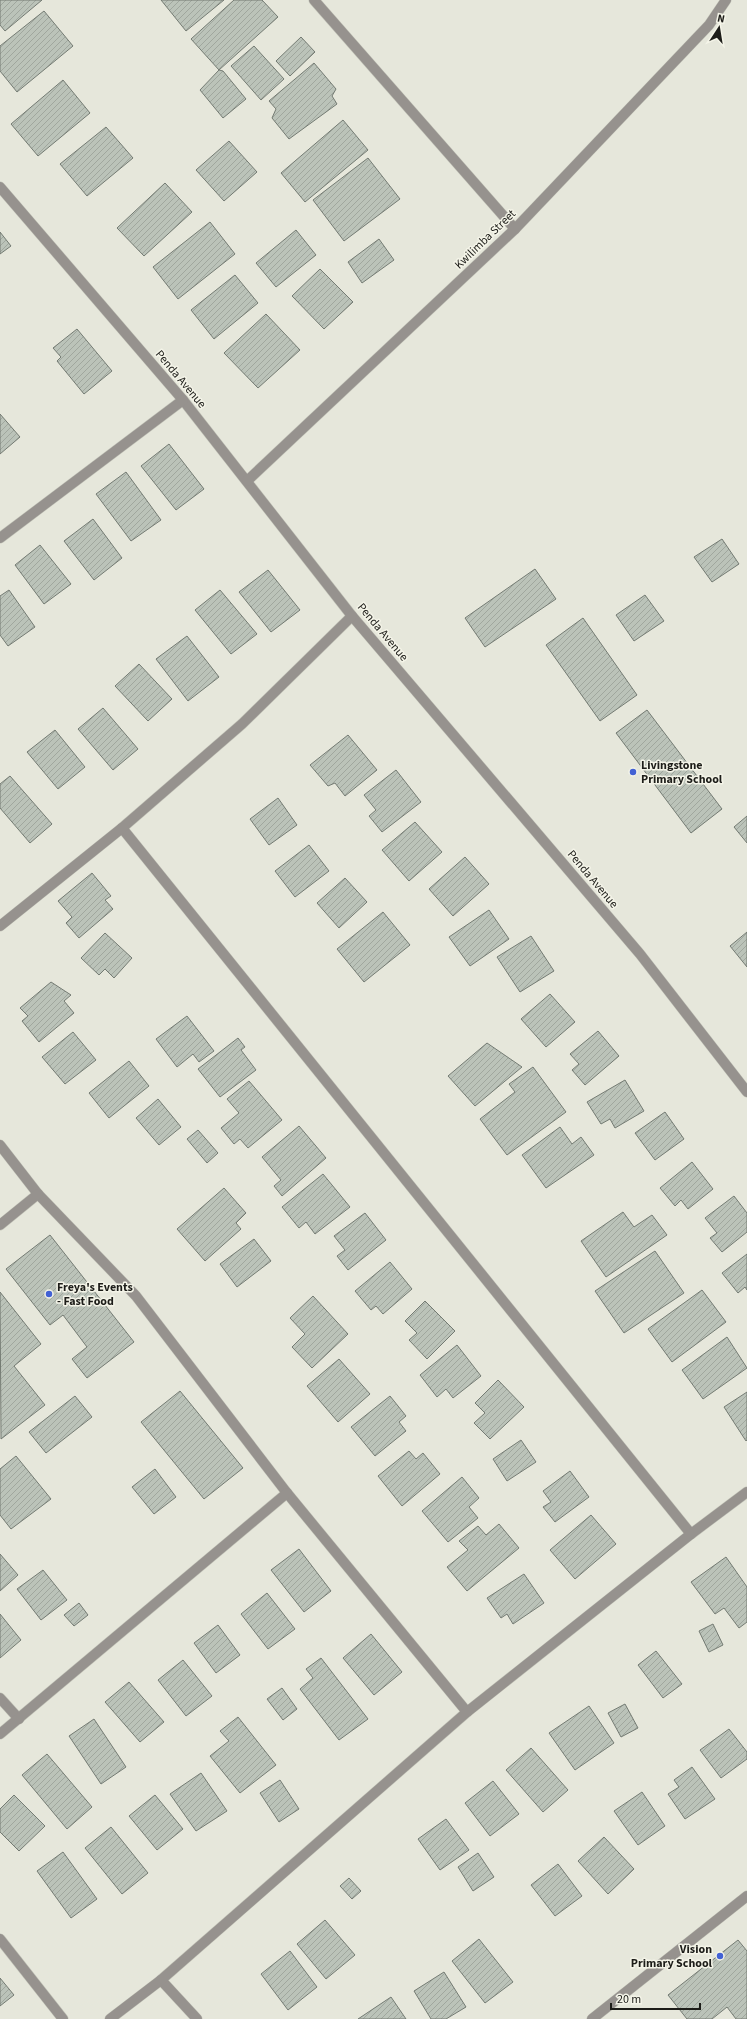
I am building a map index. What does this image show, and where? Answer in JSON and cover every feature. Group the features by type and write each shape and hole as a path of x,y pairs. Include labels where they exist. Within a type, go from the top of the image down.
{"street":[{"path":"314,0 515,229"},
{"name":"Kwilimba Street","path":"247,481 515,229 708,25 726,0"},
{"name":"Penda Avenue","path":"0,187 183,400 352,616 640,954 747,1092"},
{"path":"0,538 183,400"},
{"path":"0,926 122,828 242,724 352,616"},
{"path":"122,828 690,1534"},
{"path":"0,1145 38,1194 136,1296 287,1493 467,1712"},
{"path":"0,1225 38,1194"},
{"path":"110,2019 161,1980 467,1712 690,1534 747,1492"},
{"path":"0,1734 287,1493"},
{"path":"0,1698 19,1719"},
{"path":"594,2019 747,1896"},
{"path":"0,1939 63,2019"},
{"path":"161,1980 197,2019"}],"building":[{"path":"0,0 42,0 5,31 0,25"},
{"path":"161,0 224,0 186,31"},
{"path":"234,0 262,0 278,17 219,70 191,39"},
{"path":"44,11 73,46 17,92 0,71 0,46"},
{"path":"301,37 315,52 290,76 276,61"},
{"path":"254,46 284,79 261,100 231,66"},
{"path":"314,63 336,89 332,96 337,104 289,139 272,118 276,109 269,101"},
{"path":"219,70 223,71 246,99 223,118 200,90"},
{"path":"63,80 90,113 38,156 11,124"},
{"path":"343,120 368,150 305,202 281,173"},
{"path":"106,127 133,158 87,196 60,164"},
{"path":"229,141 257,172 224,201 196,170"},
{"path":"368,158 400,199 344,241 313,200"},
{"path":"165,183 192,212 144,256 117,228"},
{"path":"210,222 235,254 178,299 153,267"},
{"path":"296,230 316,255 276,287 256,263"},
{"path":"0,232 11,246 0,254"},
{"path":"379,239 394,260 362,283 348,262"},
{"path":"320,269 353,302 324,329 292,296"},
{"path":"235,275 258,303 214,339 191,310"},
{"path":"266,314 300,350 258,388 224,353"},
{"path":"77,329 112,371 84,394 57,361 61,357 53,348"},
{"path":"0,414 20,437 0,454"},
{"path":"169,444 204,489 176,510 141,466"},
{"path":"126,472 161,520 131,541 96,494"},
{"path":"93,519 122,558 94,580 64,541"},
{"path":"722,539 739,564 712,582 694,557"},
{"path":"40,545 71,584 44,604 15,565"},
{"path":"535,569 556,599 485,647 465,618"},
{"path":"268,570 300,610 271,632 239,592"},
{"path":"9,590 35,627 8,646 0,635 0,596"},
{"path":"220,590 257,634 231,654 195,610"},
{"path":"645,595 664,621 634,641 616,615"},
{"path":"583,618 637,695 600,721 546,645"},
{"path":"187,636 219,677 188,701 156,659"},
{"path":"139,664 172,699 148,721 115,686"},
{"path":"103,708 138,749 113,770 78,729"},
{"path":"647,710 722,809 691,833 616,733"},
{"path":"55,730 85,767 58,789 27,752"},
{"path":"348,735 377,770 345,796 335,783 328,786 310,765"},
{"path":"396,770 421,802 382,832 369,816 376,810 364,795"},
{"path":"10,776 52,824 30,843 0,808 0,784"},
{"path":"278,798 297,825 269,845 250,819"},
{"path":"747,816 747,843 734,827"},
{"path":"415,822 442,852 409,881 382,850"},
{"path":"309,845 329,871 295,897 275,871"},
{"path":"465,857 489,884 453,916 429,889"},
{"path":"92,873 111,896 105,900 113,909 79,938 66,923 72,917 58,901"},
{"path":"345,878 367,902 339,928 317,903"},
{"path":"489,910 509,939 470,966 449,937"},
{"path":"383,912 410,945 364,982 337,949"},
{"path":"747,932 747,967 730,946"},
{"path":"105,933 132,958 114,978 105,969 99,975 81,958"},
{"path":"531,936 554,971 520,992 497,957"},
{"path":"51,982 71,995 64,1001 74,1013 39,1042 22,1021 28,1016 20,1008"},
{"path":"550,994 575,1022 546,1047 521,1019"},
{"path":"187,1016 214,1051 199,1062 193,1054 177,1067 156,1039"},
{"path":"598,1031 619,1056 585,1085 572,1070 579,1064 570,1054"},
{"path":"73,1032 96,1060 65,1084 42,1057"},
{"path":"238,1038 245,1047 241,1050 256,1070 220,1097 198,1069"},
{"path":"487,1043 522,1067 475,1106 448,1076"},
{"path":"129,1061 149,1086 109,1118 89,1093"},
{"path":"533,1067 566,1112 507,1155 480,1119 515,1092 509,1084"},
{"path":"625,1080 644,1111 615,1128 610,1119 601,1124 587,1102"},
{"path":"249,1081 282,1120 248,1148 240,1139 234,1144 221,1128 239,1113 227,1099"},
{"path":"158,1099 181,1127 159,1145 136,1118"},
{"path":"665,1112 684,1139 655,1160 635,1133"},
{"path":"299,1126 326,1158 282,1196 274,1186 281,1180 262,1157"},
{"path":"560,1127 572,1144 581,1137 594,1155 546,1188 522,1155"},
{"path":"198,1130 218,1153 207,1163 187,1139"},
{"path":"692,1162 713,1189 688,1209 681,1200 675,1206 660,1188"},
{"path":"323,1174 350,1207 315,1234 306,1222 299,1228 282,1207"},
{"path":"224,1188 246,1213 236,1223 241,1229 205,1261 177,1229"},
{"path":"734,1196 747,1213 747,1232 722,1252 710,1238 717,1233 705,1218"},
{"path":"623,1212 634,1227 652,1215 667,1235 606,1277 581,1241"},
{"path":"365,1213 386,1240 348,1270 337,1256 345,1250 334,1236"},
{"path":"50,1235 134,1342 87,1378 72,1359 87,1347 63,1315 50,1325 6,1269"},
{"path":"254,1239 271,1261 237,1287 220,1264"},
{"path":"655,1251 684,1293 624,1333 595,1291"},
{"path":"747,1254 747,1290 745,1287 738,1293 722,1273"},
{"path":"390,1262 412,1289 383,1314 376,1306 371,1310 355,1291"},
{"path":"702,1290 726,1322 672,1362 648,1329"},
{"path":"0,1292 41,1344 14,1366 45,1405 1,1439"},
{"path":"313,1296 348,1334 312,1368 292,1347 305,1334 290,1318"},
{"path":"425,1301 455,1331 427,1359 409,1340 417,1333 405,1321"},
{"path":"727,1337 747,1368 703,1399 682,1370"},
{"path":"457,1345 481,1376 453,1398 446,1389 437,1397 420,1375"},
{"path":"339,1359 370,1394 338,1422 307,1386"},
{"path":"498,1380 524,1407 490,1439 474,1423 485,1413 475,1403"},
{"path":"180,1391 243,1468 204,1499 141,1422"},
{"path":"747,1392 747,1440 746,1441 724,1407"},
{"path":"75,1396 92,1417 46,1453 29,1432"},
{"path":"390,1396 406,1416 399,1422 406,1431 375,1456 351,1427"},
{"path":"521,1440 536,1462 507,1481 493,1459"},
{"path":"409,1451 416,1459 423,1453 440,1474 402,1506 378,1476"},
{"path":"16,1456 51,1499 11,1529 0,1515 0,1469"},
{"path":"155,1469 176,1497 154,1514 132,1487"},
{"path":"570,1471 589,1497 555,1522 543,1507 551,1502 543,1491"},
{"path":"462,1477 479,1498 469,1507 478,1518 448,1542 422,1511"},
{"path":"591,1515 616,1544 575,1579 550,1550"},
{"path":"499,1524 519,1548 467,1591 447,1567 468,1550 459,1541 478,1526 486,1535"},
{"path":"299,1549 331,1591 304,1612 271,1570"},
{"path":"0,1554 18,1575 0,1591"},
{"path":"726,1557 747,1587 747,1622 739,1628 724,1608 715,1614 691,1582"},
{"path":"43,1570 67,1600 41,1620 17,1589"},
{"path":"524,1574 544,1603 513,1624 507,1614 501,1618 487,1598"},
{"path":"267,1593 295,1629 268,1649 241,1614"},
{"path":"79,1603 88,1615 74,1626 64,1615"},
{"path":"0,1614 21,1640 0,1658"},
{"path":"713,1624 723,1645 709,1652 699,1631"},
{"path":"218,1625 240,1655 216,1673 194,1643"},
{"path":"371,1634 402,1672 374,1695 343,1658"},
{"path":"656,1651 682,1684 663,1698 638,1665"},
{"path":"321,1658 368,1719 339,1740 300,1689 313,1678 306,1669"},
{"path":"183,1660 212,1696 186,1716 158,1680"},
{"path":"129,1682 164,1722 140,1742 105,1702"},
{"path":"282,1688 297,1709 283,1720 267,1699"},
{"path":"625,1704 638,1728 621,1737 608,1713"},
{"path":"589,1706 614,1743 575,1770 549,1733"},
{"path":"238,1717 276,1765 240,1793 210,1756 229,1741 220,1731"},
{"path":"94,1719 126,1767 101,1784 69,1736"},
{"path":"729,1729 747,1752 747,1759 721,1778 700,1750"},
{"path":"531,1748 568,1790 543,1812 506,1770"},
{"path":"47,1754 92,1807 67,1829 22,1775"},
{"path":"692,1767 715,1799 685,1819 668,1794 679,1787 674,1780"},
{"path":"201,1773 227,1811 196,1831 170,1794"},
{"path":"280,1780 299,1809 279,1822 260,1793"},
{"path":"493,1781 519,1814 490,1836 465,1803"},
{"path":"642,1792 665,1826 638,1845 614,1811"},
{"path":"14,1795 45,1826 19,1851 0,1832 0,1809"},
{"path":"155,1795 183,1829 157,1850 129,1816"},
{"path":"446,1819 469,1850 440,1870 418,1839"},
{"path":"111,1827 148,1873 122,1894 85,1848"},
{"path":"604,1837 634,1869 608,1894 578,1861"},
{"path":"63,1852 97,1899 71,1918 37,1871"},
{"path":"478,1853 494,1877 473,1891 458,1867"},
{"path":"558,1864 582,1896 555,1916 531,1885"},
{"path":"349,1878 361,1891 352,1899 340,1886"},
{"path":"325,1920 355,1955 326,1979 297,1944"},
{"path":"479,1939 513,1982 485,2003 452,1961"},
{"path":"738,1940 747,1951 747,2019 736,2019 727,2007 712,2019 687,2019 668,1995"},
{"path":"290,1951 317,1987 288,2010 261,1974"},
{"path":"444,1972 466,2007 446,2019 431,2019 414,1991"},
{"path":"0,1978 14,1995 0,2006"},
{"path":"391,1997 406,2019 358,2019"}],"place":[{"name":"Livingstone Primary School","path":"633,772"},
{"name":"Freya's Events - Fast Food","path":"49,1294"},
{"name":"Vision Primary School","path":"720,1956"}]}
